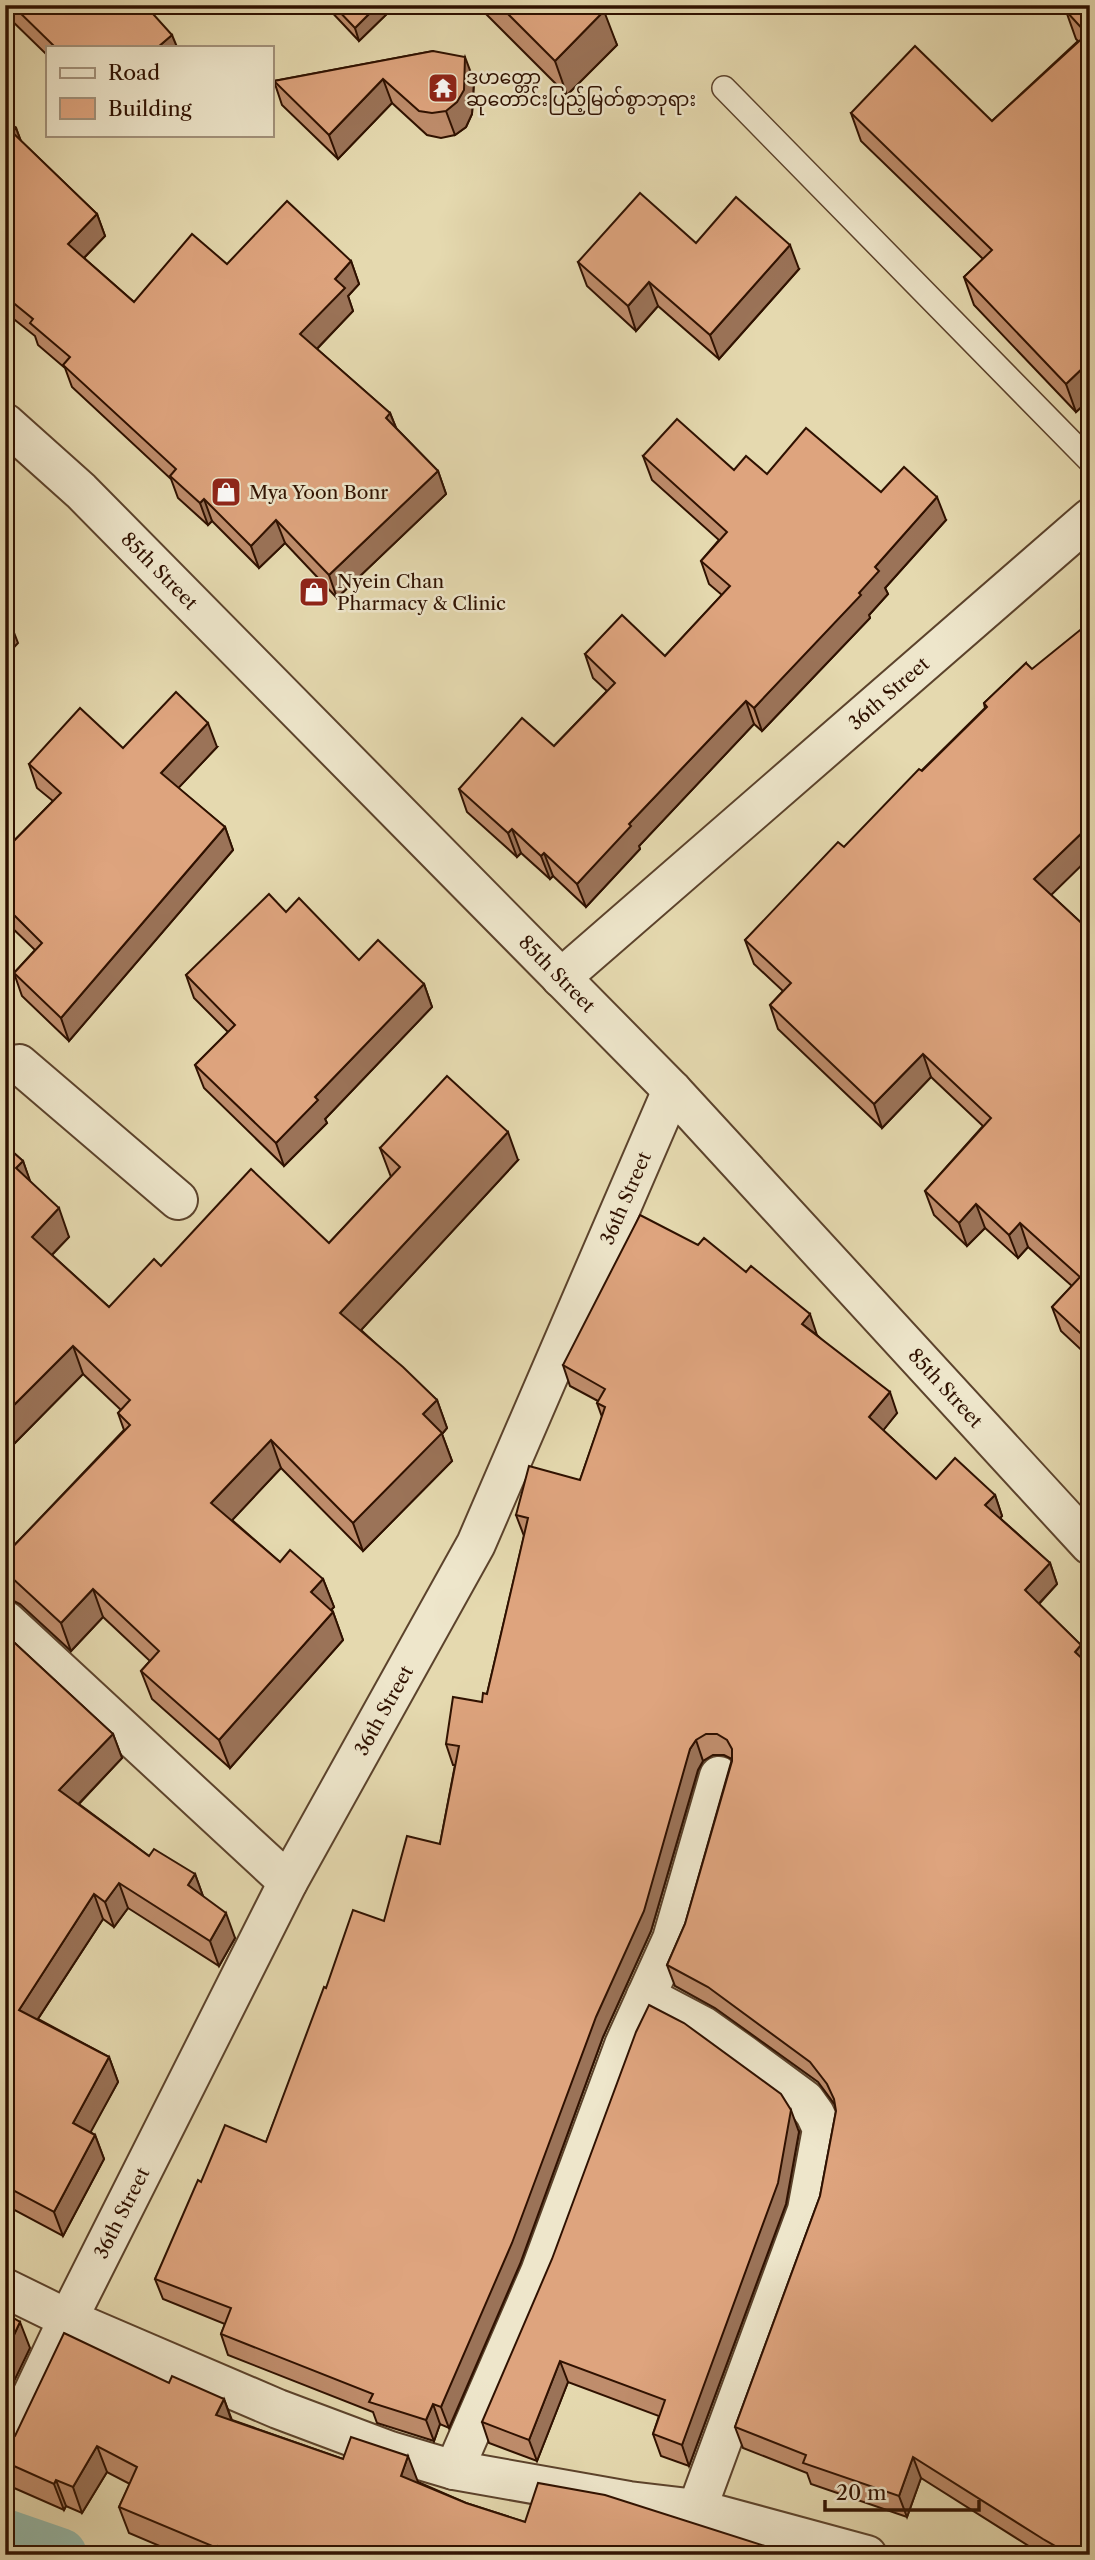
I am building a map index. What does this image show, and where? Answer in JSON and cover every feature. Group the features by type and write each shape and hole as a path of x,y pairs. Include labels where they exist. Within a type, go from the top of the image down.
{"street":[{"name":"85th Street","path":"5,423 81,491 672,1090 1088,1540"},
{"name":"36th Street","path":"561,978 1090,519"},
{"path":"5,1067 19,1064 178,1200"},
{"name":"36th Street","path":"5,2452 68,2319 288,1882 476,1544 672,1090"},
{"path":"5,1620 288,1882"},
{"path":"454,2470 540,2272 624,2045 672,1939 719,1776"},
{"path":"646,1996 703,2026 754,2062 804,2101 815,2114 822,2129 807,2210 697,2509"},
{"path":"5,2288 68,2319 278,2409 390,2451 454,2470 629,2501 697,2509 867,2555"}],"lane":[{"path":"723,88 1090,461"}],"building":[{"path":"12,5 145,5 172,35 159,46 54,46"},
{"path":"333,5 378,5 355,28"},
{"path":"499,5 599,5 604,11 555,61"},
{"path":"1072,5 1090,5 1090,361 1066,384 964,277 992,250 851,113 915,46 992,121 1087,34 1066,11"},
{"path":"433,51 465,57 464,90 457,102 446,111 419,111 383,79 329,135 274,81"},
{"path":"5,118 16,128 12,132 97,214 68,244 134,302 192,234 227,264 287,201 351,261 335,279 345,288 300,334 390,413 386,418 438,471 329,575 276,520 251,546 204,499 200,503 170,476 176,469 63,365 70,357 30,323 33,319 5,296"},
{"path":"640,193 696,243 736,197 790,245 710,335 649,282 628,306 578,262"},
{"path":"677,419 734,470 746,456 767,474 806,428 881,492 904,467 937,497 875,567 879,571 859,593 861,595 754,708 746,701 629,824 631,826 577,884 544,853 541,856 512,829 508,833 459,789 522,718 554,746 615,683 585,654 622,615 665,656 730,586 701,561 727,532 643,456"},
{"path":"1090,622 1090,825 1034,879 1090,931 1090,1342 1052,1307 1080,1277 1020,1223 1009,1235 976,1204 959,1223 925,1191 991,1118 923,1054 874,1104 770,1005 791,983 745,940 838,842 844,847 919,769 922,771 987,707 984,703 1026,663 1032,669"},
{"path":"176,692 208,723 161,773 225,827 61,1018 14,973 42,943 5,906 5,850 61,793 29,764 80,708 123,748"},
{"path":"269,894 286,912 299,898 359,960 378,940 424,984 315,1097 318,1100 276,1143 195,1065 235,1025 186,975"},
{"path":"447,1076 508,1132 340,1313 437,1400 423,1414 442,1433 353,1523 271,1440 211,1503 280,1562 290,1550 323,1579 311,1592 333,1612 219,1740 141,1671 159,1651 93,1589 61,1623 5,1573 5,1555 130,1425 118,1413 130,1400 73,1346 5,1414 5,1338 12,1332 5,1325 5,1145 23,1161 16,1168 59,1208 32,1237 109,1307 154,1259 161,1266 251,1169 329,1243 400,1167 380,1148"},
{"path":"640,1215 698,1245 704,1238 746,1272 751,1266 810,1314 802,1324 890,1392 869,1417 936,1479 955,1458 995,1495 985,1505 1050,1563 1025,1590 1081,1645 1075,1652 1090,1666 1090,2555 1071,2555 913,2457 899,2496 803,2463 806,2455 735,2427 820,2196 836,2111 827,2084 810,2062 708,1987 667,1965 685,1924 732,1761 732,1749 727,1740 717,1734 706,1734 696,1740 690,1749 644,1911 596,2017 512,2243 441,2407 433,2404 426,2420 369,2402 373,2394 221,2334 231,2308 155,2279 225,2125 266,2142 324,1987 326,1988 353,1910 384,1921 407,1836 440,1844 459,1746 446,1744 453,1697 482,1702 483,1693 487,1694 528,1518 516,1515 529,1466 580,1480 605,1407 597,1403 605,1389 563,1365"},
{"path":"5,1634 113,1734 59,1790 149,1856 154,1849 195,1874 188,1885 226,1913 210,1941 119,1883 105,1902 94,1894 19,2010 109,2057 73,2123 95,2135 54,2212 5,2186"},
{"path":"649,2005 684,2023 781,2094 791,2110 778,2183 682,2445 653,2434 665,2400 560,2361 529,2440 482,2422 552,2259 636,2032"},
{"path":"5,2313 20,2322 5,2354"},
{"path":"64,2333 169,2383 172,2376 224,2399 216,2415 343,2459 351,2437 408,2456 401,2476 466,2503 525,2522 538,2483 605,2495 793,2555 241,2555 218,2546 217,2548 119,2507 137,2467 97,2446 73,2487 56,2480 54,2484 5,2462 5,2445 15,2436"}],"waterway":[{"path":"5,2536 60,2555"}],"place":[{"name":"ဒဟတ္တော ဆုတောင်းပြည့်မြတ်စွာဘုရား","path":"443,88"},
{"name":"Mya Yoon Bonr","path":"226,492"},
{"name":"Nyein Chan Pharmacy & Clinic","path":"314,592"}]}
